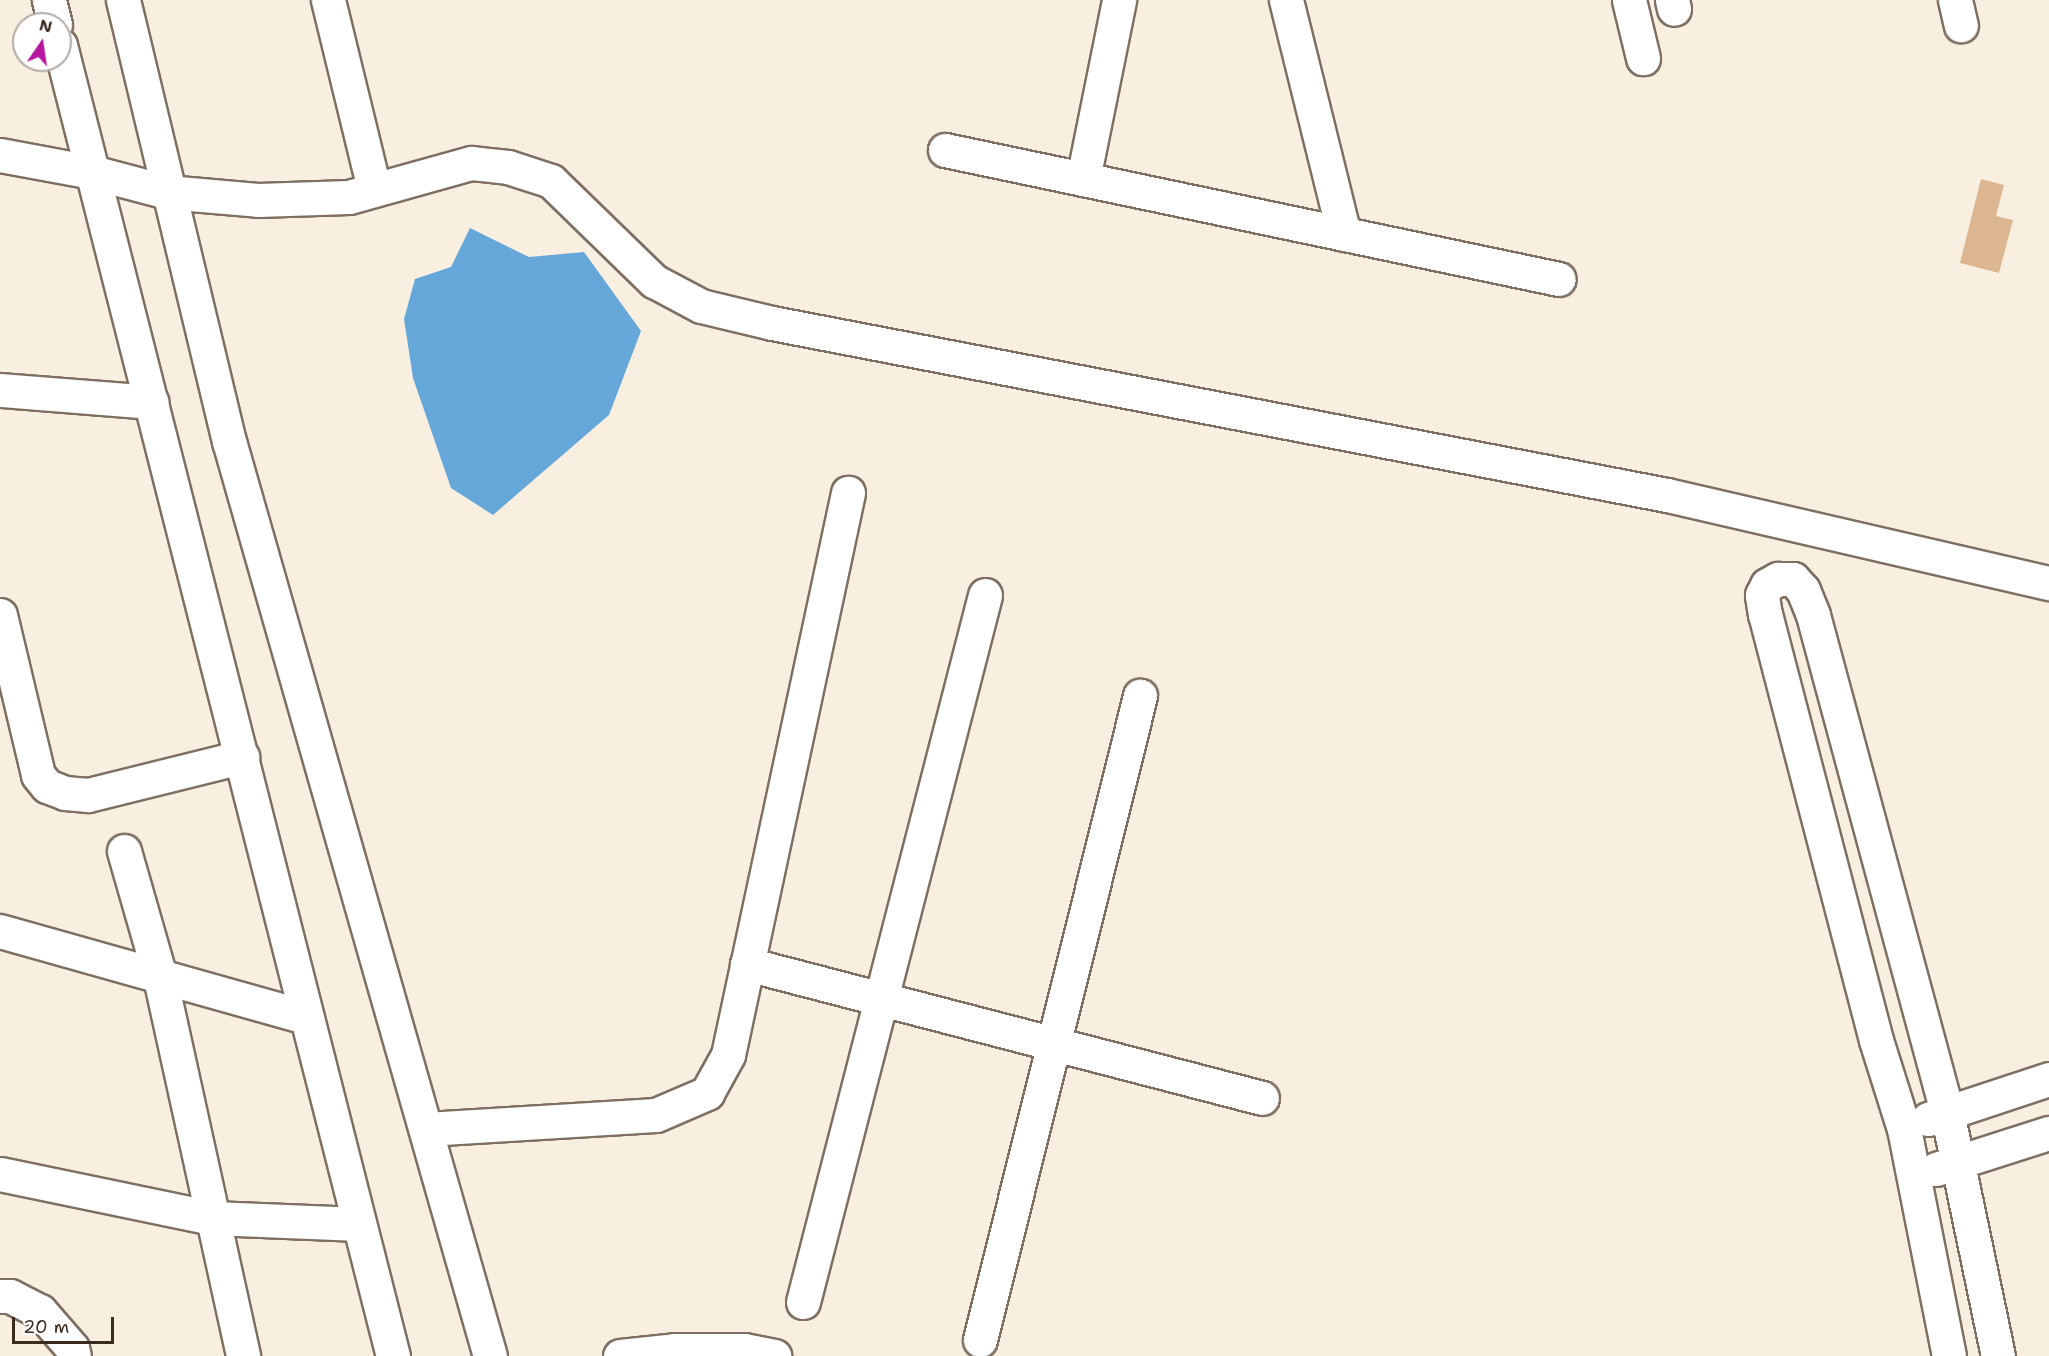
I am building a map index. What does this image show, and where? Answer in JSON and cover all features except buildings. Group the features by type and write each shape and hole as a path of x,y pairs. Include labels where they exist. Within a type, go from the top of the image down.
{"street":[{"path":"123,0 167,192 229,441 490,1356"},
{"path":"328,0 374,189"},
{"path":"1083,179 1119,0"},
{"path":"1286,0 1344,234"},
{"path":"1629,0 1643,58"},
{"path":"67,72 393,1356"},
{"path":"945,150 1559,279"},
{"path":"0,154 92,172 167,192 309,200 349,197 471,163 508,167 551,181 654,281 701,306 772,323 1667,495 2049,584"},
{"path":"0,390 152,402"},
{"path":"426,1130 656,1114 707,1092 728,1055 848,493"},
{"path":"1949,1356 1904,1129 1876,1040 1765,615 1762,595 1767,585 1778,579 1793,579 1803,590 1813,615 1947,1112 1998,1356"},
{"path":"804,1302 879,999 985,595"},
{"path":"0,615 38,775 47,786 64,793 88,795 242,757"},
{"path":"980,1340 1051,1043 1140,696"},
{"path":"124,851 159,973 243,1356"},
{"path":"0,931 159,973 306,1017"},
{"path":"747,964 1262,1098"},
{"path":"1904,1129 1947,1112 2049,1079"},
{"path":"1915,1176 2049,1133"},
{"path":"0,1174 212,1218 359,1224"},
{"path":"0,1296 10,1296 40,1311 72,1348 74,1356"},
{"path":"620,1356 698,1350 744,1350 774,1356"}],"water":[{"path":"470,228 529,257 584,252 641,331 609,415 493,515 451,488 413,378 404,319 415,279 451,267"}]}
